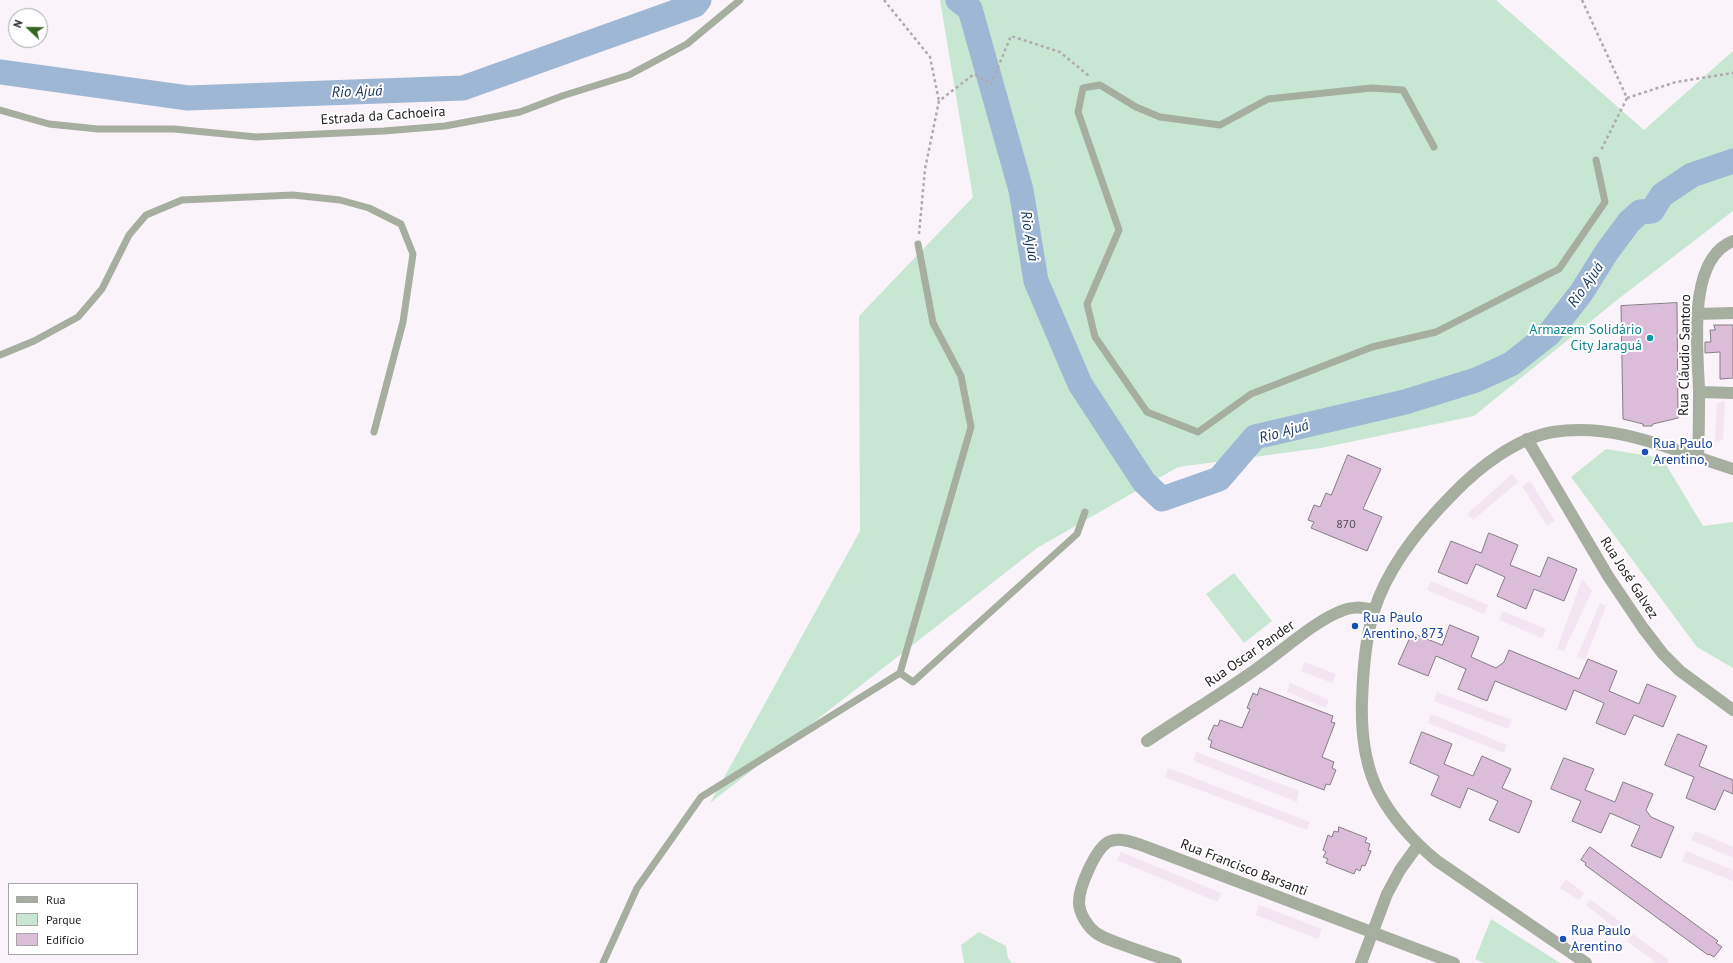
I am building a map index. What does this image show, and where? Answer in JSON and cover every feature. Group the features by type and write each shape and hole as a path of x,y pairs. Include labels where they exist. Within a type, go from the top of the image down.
{"street":[{"name":"Rua Cláudio Santoro","path":"1698,458 1699,392 1697,314 1699,295 1705,273 1711,261 1719,251 1733,241"},
{"path":"1697,314 1733,313"},
{"path":"1699,392 1733,393"},
{"path":"1586,963 1437,861 1418,845 1389,810 1378,792 1370,773 1364,750 1361,726 1362,678 1365,652 1374,610 1400,558 1438,509 1482,468 1527,439 1552,432 1596,430 1616,432 1733,469"},
{"name":"Rua José Galvez","path":"1527,439 1608,576 1663,654 1680,671 1733,710"},
{"name":"Rua Oscar Pander","path":"1147,741 1258,668 1338,612 1353,607 1364,607 1374,610"},
{"name":"Rua Francisco Barsanti","path":"1176,963 1096,933 1088,924 1081,912 1079,901 1084,883 1097,855 1108,842 1116,840 1149,848 1454,963"},
{"path":"1361,963 1393,882 1418,845"}],"lane":[{"name":"Estrada da Cachoeira","path":"0,110 49,124 98,129 174,130 256,137 384,131 445,126 520,112 562,96 629,75 687,44 740,0"},
{"path":"1434,147 1403,90 1371,88 1268,99 1220,125 1160,117 1136,107 1100,85 1083,88 1078,112 1119,230 1087,304 1095,337 1148,412 1198,432 1251,394 1372,347 1436,332 1559,269 1605,202 1596,160"},
{"path":"0,355 34,341 78,317 102,289 129,235 146,215 182,200 293,195 340,200 369,208 401,224 413,254 403,322 374,432"},
{"path":"603,963 637,888 701,797 900,673 971,427 961,376 933,322 918,244"},
{"path":"900,673 913,682 1077,534 1085,512"}],"path":[{"path":"884,0 930,57 939,100 925,169 918,244"},
{"path":"1582,0 1627,98"},
{"path":"939,100 974,74 991,84 1011,36 1060,52 1100,85"},
{"path":"1596,160 1627,98 1676,82 1733,73"}],"shaded area":[{"path":"1725,401 1723,440 1715,442 1717,403"},
{"path":"1512,474 1518,482 1473,520 1467,514"},
{"path":"1530,481 1555,521 1547,526 1522,486"},
{"path":"1582,579 1592,591 1564,651 1557,649"},
{"path":"1431,581 1488,605 1484,614 1427,590"},
{"path":"1600,603 1606,606 1585,660 1577,657"},
{"path":"1503,611 1546,629 1542,638 1499,620"},
{"path":"1305,662 1336,674 1332,683 1301,671"},
{"path":"1290,683 1329,700 1326,708 1287,692"},
{"path":"1437,692 1512,720 1508,729 1434,701"},
{"path":"1431,714 1507,745 1504,753 1428,723"},
{"path":"1196,752 1299,791 1297,802 1194,761"},
{"path":"1168,768 1310,822 1307,830 1165,777"},
{"path":"1695,831 1733,847 1733,858 1691,840"},
{"path":"1686,851 1733,870 1733,881 1682,861"},
{"path":"1121,852 1221,893 1218,902 1117,860"},
{"path":"1566,879 1584,893 1579,900 1560,888"},
{"path":"1590,899 1626,926 1621,933 1586,905"},
{"path":"1259,905 1322,929 1318,939 1256,915"},
{"path":"1633,934 1669,960 1667,963 1657,963 1627,941"}],"green space":[{"path":"940,0 1496,0 1644,130 1733,51 1733,211 1617,300 1474,416 1321,448 1178,467 1037,548 710,803 860,531 859,316 973,197"},
{"path":"1606,449 1662,458 1703,526 1733,522 1733,668 1697,647 1571,477"},
{"path":"1234,573 1272,621 1244,643 1206,594"},
{"path":"1491,919 1560,963 1484,963 1475,959"},
{"path":"979,932 1006,946 1008,958 1012,963 964,963 961,945"}],"building":[{"name":"Armazem Solidário City Jaraguá","path":"1677,303 1678,418 1653,424 1652,426 1643,426 1643,424 1623,419 1621,306"},
{"path":"1714,325 1733,325 1733,378 1720,379 1720,352 1705,353 1705,342 1711,342 1710,330 1715,330"},
{"path":"1348,455 1381,469 1363,509 1382,517 1367,551 1311,528 1314,522 1308,520 1314,505 1320,507 1326,493 1331,495"},
{"path":"1489,533 1518,545 1510,565 1540,577 1548,557 1577,569 1564,601 1534,589 1526,609 1497,596 1505,577 1476,564 1467,584 1438,572 1451,541 1481,553"},
{"path":"1450,625 1479,637 1471,657 1496,668 1504,662 1509,650 1579,679 1588,659 1617,671 1609,691 1639,704 1647,684 1676,696 1663,727 1634,715 1625,735 1596,723 1604,703 1574,690 1566,710 1495,681 1487,701 1458,689 1466,669 1436,656 1428,676 1398,664 1412,633 1442,645"},
{"path":"1260,688 1333,716 1331,722 1335,723 1322,757 1334,762 1332,768 1336,770 1330,785 1326,784 1324,790 1210,747 1212,741 1208,739 1214,725 1218,726 1220,720 1242,728 1250,709 1247,708 1253,693 1257,695"},
{"path":"1422,732 1452,744 1444,764 1473,776 1482,756 1511,769 1502,788 1532,801 1519,833 1489,820 1498,801 1468,788 1460,808 1431,795 1439,776 1410,763"},
{"path":"1678,734 1707,746 1699,766 1733,780 1733,794 1724,790 1715,810 1686,798 1694,777 1665,765"},
{"path":"1564,758 1594,769 1585,790 1615,802 1623,782 1653,794 1646,810 1651,817 1674,827 1661,858 1631,846 1640,826 1610,813 1601,833 1572,821 1581,801 1551,789"},
{"path":"1339,827 1367,838 1365,842 1370,844 1368,850 1371,851 1365,866 1362,865 1360,871 1356,869 1354,874 1326,863 1328,859 1323,857 1326,852 1323,850 1328,835 1332,837 1334,831 1338,832"},
{"path":"1590,847 1718,941 1716,943 1722,947 1714,957 1709,954 1708,955 1585,865 1586,863 1581,860"}],"waterway":[{"name":"Rio Ajuá","path":"0,72 188,98 463,88 695,5 699,0"},
{"name":"Rio Ajuá","path":"958,0 970,9 1021,190 1036,281 1080,384 1144,482 1162,499 1219,479 1255,437 1405,402 1476,380 1511,364 1549,334 1581,293 1606,253 1629,222 1640,212 1652,211 1662,195 1692,175 1733,161"}],"place":[{"name":"Armazem Solidário City Jaraguá","path":"1650,338"},
{"name":"Rua Paulo Arentino,","path":"1645,452"},
{"name":"Rua Paulo Arentino, 873","path":"1355,626"},
{"name":"Rua Paulo Arentino","path":"1563,939"}]}
